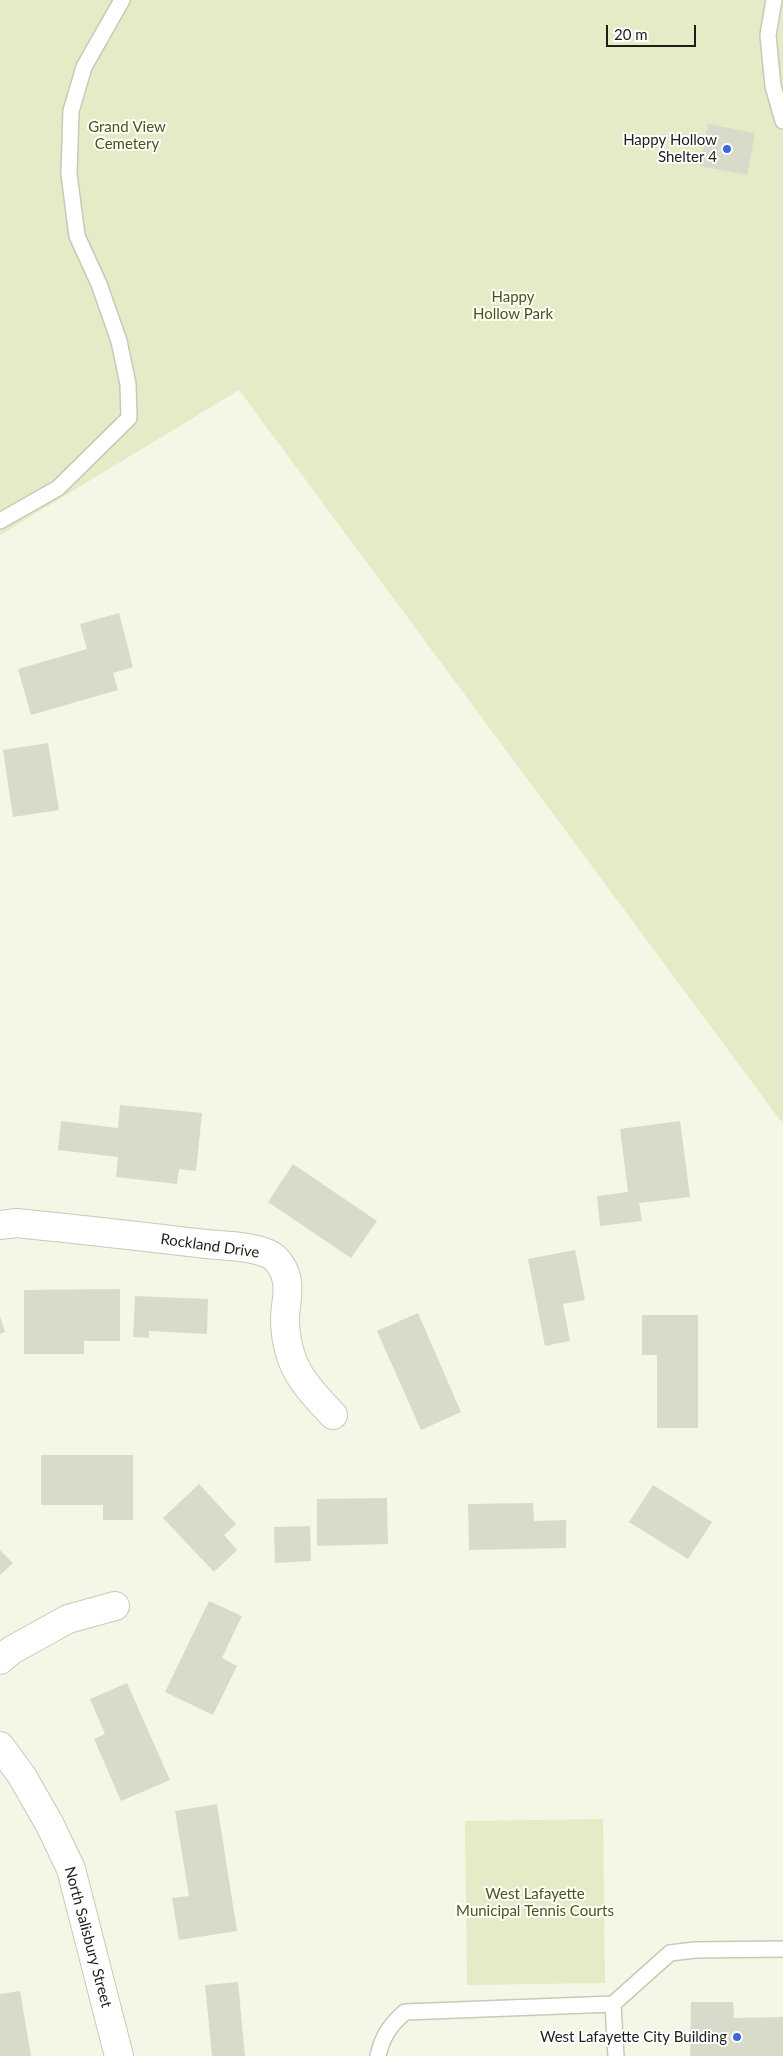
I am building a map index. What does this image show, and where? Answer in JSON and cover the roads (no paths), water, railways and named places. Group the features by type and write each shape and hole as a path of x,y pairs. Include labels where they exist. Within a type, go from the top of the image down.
{"street":[{"name":"Rockland Drive","path":"0,1225 16,1223 138,1236 248,1249 270,1254 283,1268 288,1282 285,1320 291,1357 298,1376 333,1414"},
{"path":"0,1660 12,1650 68,1619 115,1606"},
{"name":"North Salisbury Street","path":"0,1746 22,1776 50,1825 71,1869 119,2056"}],"lane":[{"path":"0,521 58,488 129,418 128,384 119,341 99,284 77,236 69,174 71,111 84,67 122,0"},
{"path":"774,0 768,35 773,86 783,121"},
{"path":"378,2056 381,2040 392,2023 405,2012 613,2004 670,1953 694,1950 783,1949"},
{"path":"613,2004 616,2056"}],"place":[{"name":"Happy Hollow Shelter 4","path":"727,149"},
{"name":"West Lafayette City Building","path":"737,2037"}],"park label":[{"name":"Grand View Cemetery","path":"127,136"},
{"name":"Happy Hollow Park","path":"513,306"},
{"name":"West Lafayette Municipal Tennis Courts","path":"535,1902"}]}
